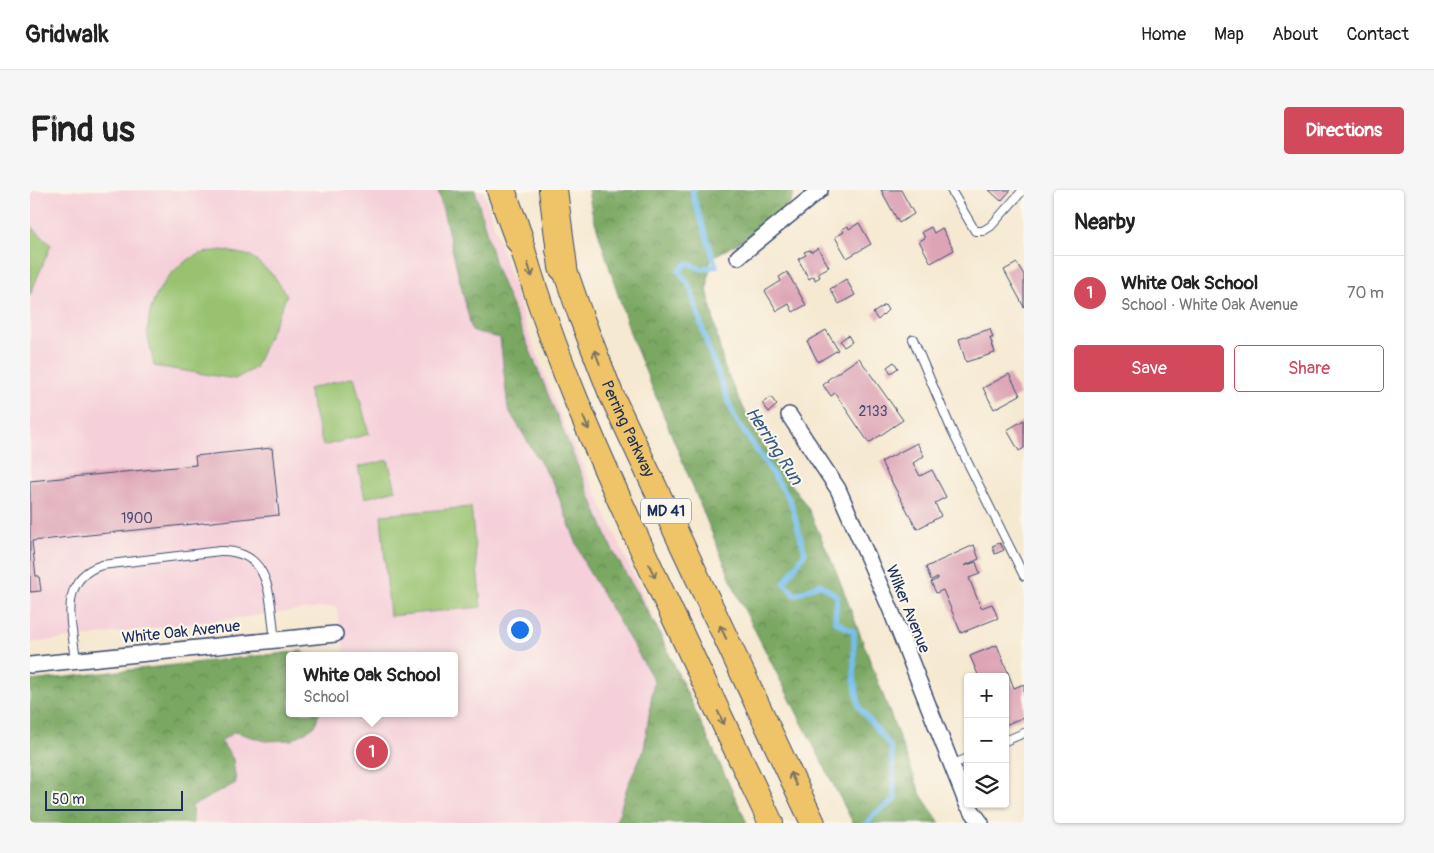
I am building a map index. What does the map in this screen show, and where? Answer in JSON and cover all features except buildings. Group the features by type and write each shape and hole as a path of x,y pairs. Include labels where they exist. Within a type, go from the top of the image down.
{"highway":[{"path":"501,190 519,239"},
{"path":"553,190 563,266"}],"main road":[{"name":"MD 41","path":"506,190 519,239 548,325 580,409 617,495 771,823"},
{"name":"Perring Parkway","path":"540,190 563,266 611,394 814,823"}],"street":[{"path":"738,258 820,190"},
{"name":"Wilker Avenue","path":"789,415 838,489 890,608 967,804 981,823"},
{"name":"White Oak Avenue","path":"30,665 335,634"}],"lane":[{"path":"950,190 975,231 983,231 991,226 1023,190"},
{"path":"913,339 952,431 1024,576"},
{"path":"76,660 70,604 72,590 78,579 89,569 102,565 220,550 234,550 245,555 257,564 265,577 269,588 275,640"},
{"path":"1009,739 1024,733"},
{"path":"951,765 964,760"}],"shaded area":[{"path":"30,190 483,190 524,320 559,412 747,823 30,823 30,681 286,653 286,717 458,717 458,652 344,652 336,606 30,643"}],"green space":[{"path":"438,190 475,190 496,268 612,549 657,628 747,823 614,823 644,749 654,680 585,565 554,485 508,409 500,338 472,331"},
{"path":"588,190 795,190 789,206 741,241 711,258 707,289 724,367 755,432 808,508 836,571 921,795 940,823 853,823 739,599 631,336 592,212"},
{"path":"30,225 51,245 30,295"},
{"path":"222,250 251,256 273,275 287,295 255,368 235,379 154,366 148,327 157,293 163,283 179,266 199,254"},
{"path":"354,377 369,434 323,446 308,389"},
{"path":"388,460 396,490 365,498 358,467"},
{"path":"471,507 481,607 390,616 381,515"},
{"path":"286,653 286,717 318,717 315,726 292,740 265,741 235,732 221,741 233,759 236,783 192,806 193,823 30,823 30,681"}],"waterway":[{"name":"Herring Run","path":"693,190 693,196 716,266 702,269 687,263 679,271 690,287 707,344 734,416 790,500 805,553 784,583 795,595 820,584 837,596 835,621 854,632 854,678 859,707 891,747 895,800 873,815 868,823"}],"place":[{"name":"White Oak School","path":"372,752"}]}
